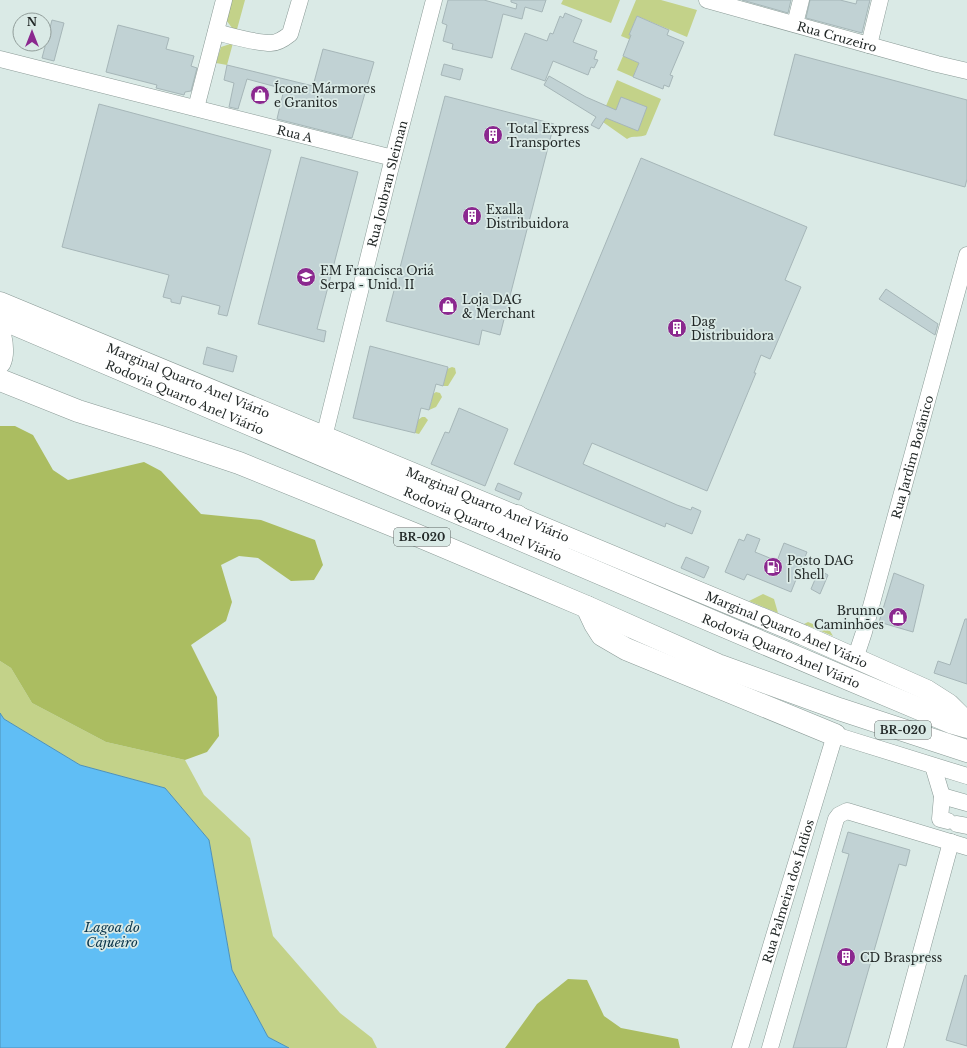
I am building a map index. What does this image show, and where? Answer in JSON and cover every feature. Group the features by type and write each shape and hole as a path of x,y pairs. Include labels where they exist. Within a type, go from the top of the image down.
{"highway":[{"name":"Rodovia Quarto Anel Viário","path":"0,318 848,679 953,723 967,727"},
{"path":"0,334 2,356 0,362"},
{"name":"BR-020","path":"0,380 78,411 240,463 588,607 718,665 967,752"},
{"path":"517,516 548,541 588,569"},
{"path":"588,607 602,635 626,649 835,735"},
{"path":"839,708 848,679"}],"main road":[{"name":"Marginal Quarto Anel Viário","path":"0,302 796,632 927,690 949,704 967,722"}],"street":[{"path":"196,108 224,0"},
{"path":"216,32 239,38 271,43 281,40 290,34 300,0"},
{"name":"Rua Joubran Sleiman","path":"324,437 434,0"},
{"name":"Rua Cruzeiro","path":"707,0 967,71"},
{"path":"795,24 801,0"},
{"path":"870,45 880,0"},
{"name":"Rua A","path":"0,59 393,158"},
{"name":"Rua Jardim Botânico","path":"855,659 864,632 967,255"},
{"path":"835,735 967,776"},
{"name":"Rua Palmeira dos Índios","path":"740,1048 835,735"},
{"path":"933,766 942,796 953,822 933,837"},
{"path":"942,796 967,803"},
{"path":"770,1048 836,819 839,815 846,811 933,837 962,843 895,1048"}],"green space":[{"path":"231,0 245,0 236,33 226,20"},
{"path":"563,0 620,0 611,23 561,4"},
{"path":"636,0 661,0 697,10 687,37 637,16 629,35 659,47 646,46 621,36"},
{"path":"233,43 227,65 216,63 221,47"},
{"path":"623,56 639,63 633,77 617,70"},
{"path":"617,80 661,99 646,135 627,139 600,120"},
{"path":"452,367 455,368 456,373 448,386 443,386 447,369"},
{"path":"436,392 440,393 442,397 436,407 429,410 433,394"},
{"path":"425,417 428,420 419,434 415,433 418,420"},
{"path":"0,426 15,426 33,435 53,470 68,480 144,462 161,471 201,514 261,520 315,540 323,565 314,580 291,581 258,558 239,556 221,565 232,602 226,621 191,645 217,697 219,736 207,752 185,760 106,742 32,703 11,668 0,661"},
{"path":"763,594 774,599 778,613 749,601"},
{"path":"808,622 830,631 833,636 804,624"},
{"path":"0,661 11,668 32,703 106,742 185,760 204,795 250,838 273,936 340,1013 372,1038 377,1048 289,1048 268,1037 232,970 209,840 165,788 80,765 4,719 0,713"},
{"path":"568,979 587,980 604,1016 621,1028 678,1039 680,1048 505,1048 537,1004"}],"water":[{"name":"Lagoa do Cajueiro","path":"0,713 4,719 80,765 165,788 209,840 232,970 268,1037 289,1048 0,1048"}],"building":[{"path":"448,0 484,0 516,9 517,4 511,2 511,0 546,0 542,12 525,7 522,19 503,14 492,58 452,49 453,44 443,41 447,25 442,23"},
{"path":"742,0 791,0 788,13"},
{"path":"810,0 840,0 856,4 857,0 870,0 862,33 806,18"},
{"path":"565,13 582,20 573,42 597,51 594,59 598,60 594,68 591,67 588,75 553,61 545,81 511,69 525,33 547,41 550,33 553,34 560,16 563,18"},
{"path":"637,16 669,30 667,35 684,42 670,75 673,76 669,87 664,85 663,89 633,77 639,63 623,56 631,35 629,35"},
{"path":"52,20 64,23 54,61 42,58 44,52 52,52"},
{"path":"118,25 169,38 166,49 194,56 191,66 197,68 191,91 185,92 184,95 156,88 157,85 106,72"},
{"path":"323,49 374,62 352,138 277,119 284,89 247,79 238,109 229,107 234,83 224,80 227,65 313,86"},
{"path":"795,54 967,100 967,179 965,187 774,135"},
{"path":"444,64 463,69 460,80 441,75"},
{"path":"549,76 586,97 616,110 621,97 647,107 638,131 606,118 599,129 591,125 596,117 544,85"},
{"path":"445,96 554,124 500,335 482,330 479,345 386,321"},
{"path":"99,104 271,150 227,316 218,314 220,306 182,296 180,304 171,302 171,299 163,297 169,275 62,247"},
{"path":"301,157 358,172 317,329 326,331 324,342 258,324"},
{"name":"Dag Distribuidora","path":"641,158 807,227 785,280 801,287 770,359 761,355 754,373 756,373 707,491 592,443 583,464 677,505 691,510 692,507 701,511 692,534 666,523 665,527 514,464"},
{"path":"886,289 938,324 935,335 879,299"},
{"path":"370,346 448,367 443,386 436,384 429,410 421,408 415,433 353,418"},
{"path":"207,347 237,356 233,372 203,364"},
{"path":"459,408 508,429 485,486 431,464 445,432 449,433"},
{"path":"498,483 522,493 519,500 495,490"},
{"path":"747,534 760,539 755,552 777,561 784,543 807,552 791,592 747,574 744,580 725,572 739,539 744,541"},
{"path":"686,557 709,567 704,578 681,568"},
{"path":"819,570 828,575 820,594 811,589"},
{"path":"894,573 924,585 913,632 879,622"},
{"path":"965,619 967,619 967,684 934,673 938,661 950,665"},
{"name":"CD Braspress","path":"848,832 910,850 906,866 899,864 846,1048 793,1048 849,854 842,852"},
{"path":"965,975 967,976 967,1046 946,1040"}],"place":[{"name":"Ícone Mármores e Granitos","path":"260,95"},
{"name":"Total Express Transportes","path":"493,135"},
{"name":"Exalla Distribuidora","path":"472,216"},
{"name":"EM Francisca Oriá Serpa - Unid. II","path":"306,277"},
{"name":"Loja DAG & Merchant","path":"448,306"},
{"name":"Dag Distribuidora","path":"677,328"},
{"name":"Posto DAG | Shell","path":"773,567"},
{"name":"Brunno Caminhões","path":"898,617"},
{"name":"CD Braspress","path":"846,957"}]}
